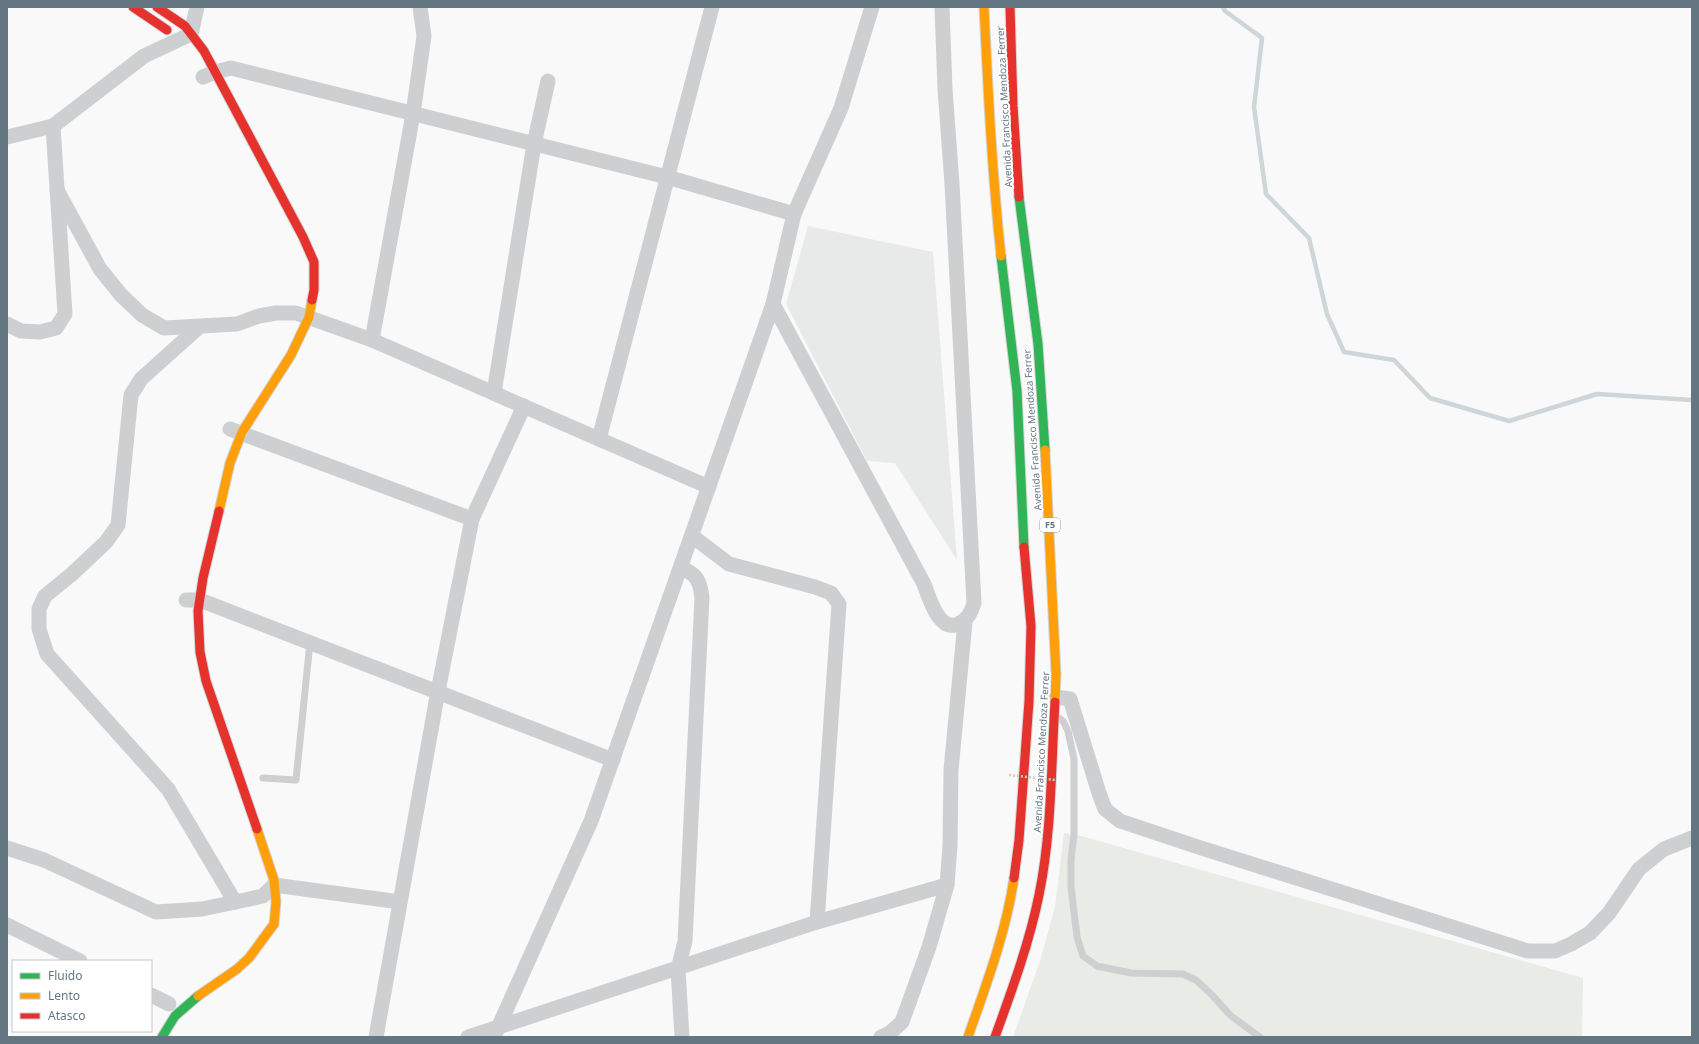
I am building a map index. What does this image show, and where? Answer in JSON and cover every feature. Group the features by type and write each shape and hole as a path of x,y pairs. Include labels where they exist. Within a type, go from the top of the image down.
{"main road":[{"path":"133,7 176,36 204,51 206,77 303,237 314,262 314,290 299,314 291,356 233,431 230,463 203,578 190,600 198,611 200,652 206,681 215,711 269,863 265,893 276,902 274,924 249,958 237,969 189,1003 176,1016 162,1037"},
{"path":"157,7 185,26 185,40"},
{"name":"Avenida Francisco Mendoza Ferrer","path":"984,7 989,108 997,218 1017,391 1024,543 1030,626 1041,699 1055,715 1048,832 1039,896 1019,970 995,1037"},
{"name":"Avenida Francisco Mendoza Ferrer","path":"968,1037 999,945 1012,895 1041,699 1055,624 1038,344 1022,218 1013,106 1010,7"},
{"path":"989,108 1013,106"}],"street":[{"path":"7,137 53,126 144,56 185,40 197,7"},
{"path":"372,340 413,114 424,36 420,7"},
{"path":"599,438 712,7"},
{"path":"496,1032 591,822 773,304 794,214 841,108 872,7"},
{"path":"881,1037 890,1033 902,1022 929,947 947,885 950,846 951,770 965,622 974,602 952,184 945,89 942,7"},
{"path":"206,77 231,68 667,177 794,214"},
{"path":"494,393 534,144 548,81"},
{"path":"7,324 21,331 40,332 56,328 64,314 53,126"},
{"path":"57,190 100,269 142,315 164,328 237,324 259,316 276,313 299,314 372,340 709,487"},
{"path":"773,304 924,584 935,611 945,624 955,626 965,622"},
{"path":"199,327 141,379 132,395 118,525 106,542 72,574 45,596 39,609 39,629 46,654 168,789 235,902"},
{"path":"376,1037 438,691 472,519 524,406"},
{"path":"233,431 472,519"},
{"path":"692,536 729,564 815,587 831,593 838,604 817,922"},
{"path":"681,568 692,572 697,578 701,589 702,598 685,941 678,969 682,1037"},
{"path":"190,600 310,642 613,760"},
{"path":"1041,699 1070,699 1105,809 1120,821 1213,852 1528,951 1555,951 1590,933 1609,913 1639,869 1664,849 1692,838"},
{"path":"7,848 44,860 156,912 202,909 235,902 265,893 400,902"},
{"path":"468,1037 496,1032 817,922 947,885"},
{"path":"7,925 78,960"},
{"path":"152,996 169,1004"}],"lane":[{"path":"263,778 296,780 310,642"},
{"path":"1055,715 1063,721 1068,731 1074,759 1074,834 1071,860 1071,886 1077,937 1083,956 1098,966 1131,972 1183,974 1196,980 1231,1016 1260,1037"}],"path":[{"path":"1009,776 1056,780"}],"shaded area":[{"path":"808,226 933,252 957,560 895,463 867,461 786,304"},
{"path":"1064,833 1074,834 1583,978 1582,1037 1013,1037 1040,961 1055,907"}],"waterway":[{"path":"1223,7 1225,11 1262,38 1254,107 1266,194 1309,238 1327,314 1344,352 1394,360 1430,398 1509,421 1597,394 1692,400"}],"traffic: fast":[{"path":"1019,197 1038,344 1045,450"},
{"path":"1001,256 1017,391 1024,547"},
{"path":"162,1037 175,1016 198,996"}],"traffic: slow":[{"path":"984,7 993,163 1001,256"},
{"path":"219,511 230,463 242,432 291,355 309,317 312,300"},
{"path":"1045,450 1056,674 1055,702"},
{"path":"198,996 237,969 249,958 274,924 276,902 274,880 257,829"},
{"path":"968,1037 1001,939 1014,878"}],"traffic: jam":[{"path":"133,7 167,30"},
{"path":"157,7 185,26 204,51 303,237 314,262 314,290 312,300"},
{"path":"1010,7 1013,106 1019,197"},
{"path":"219,511 203,578 198,611 200,652 206,681 257,829"},
{"path":"1014,878 1019,840 1029,701 1031,626 1024,547"},
{"path":"995,1037 1025,949 1039,895 1049,823 1055,702"}]}
